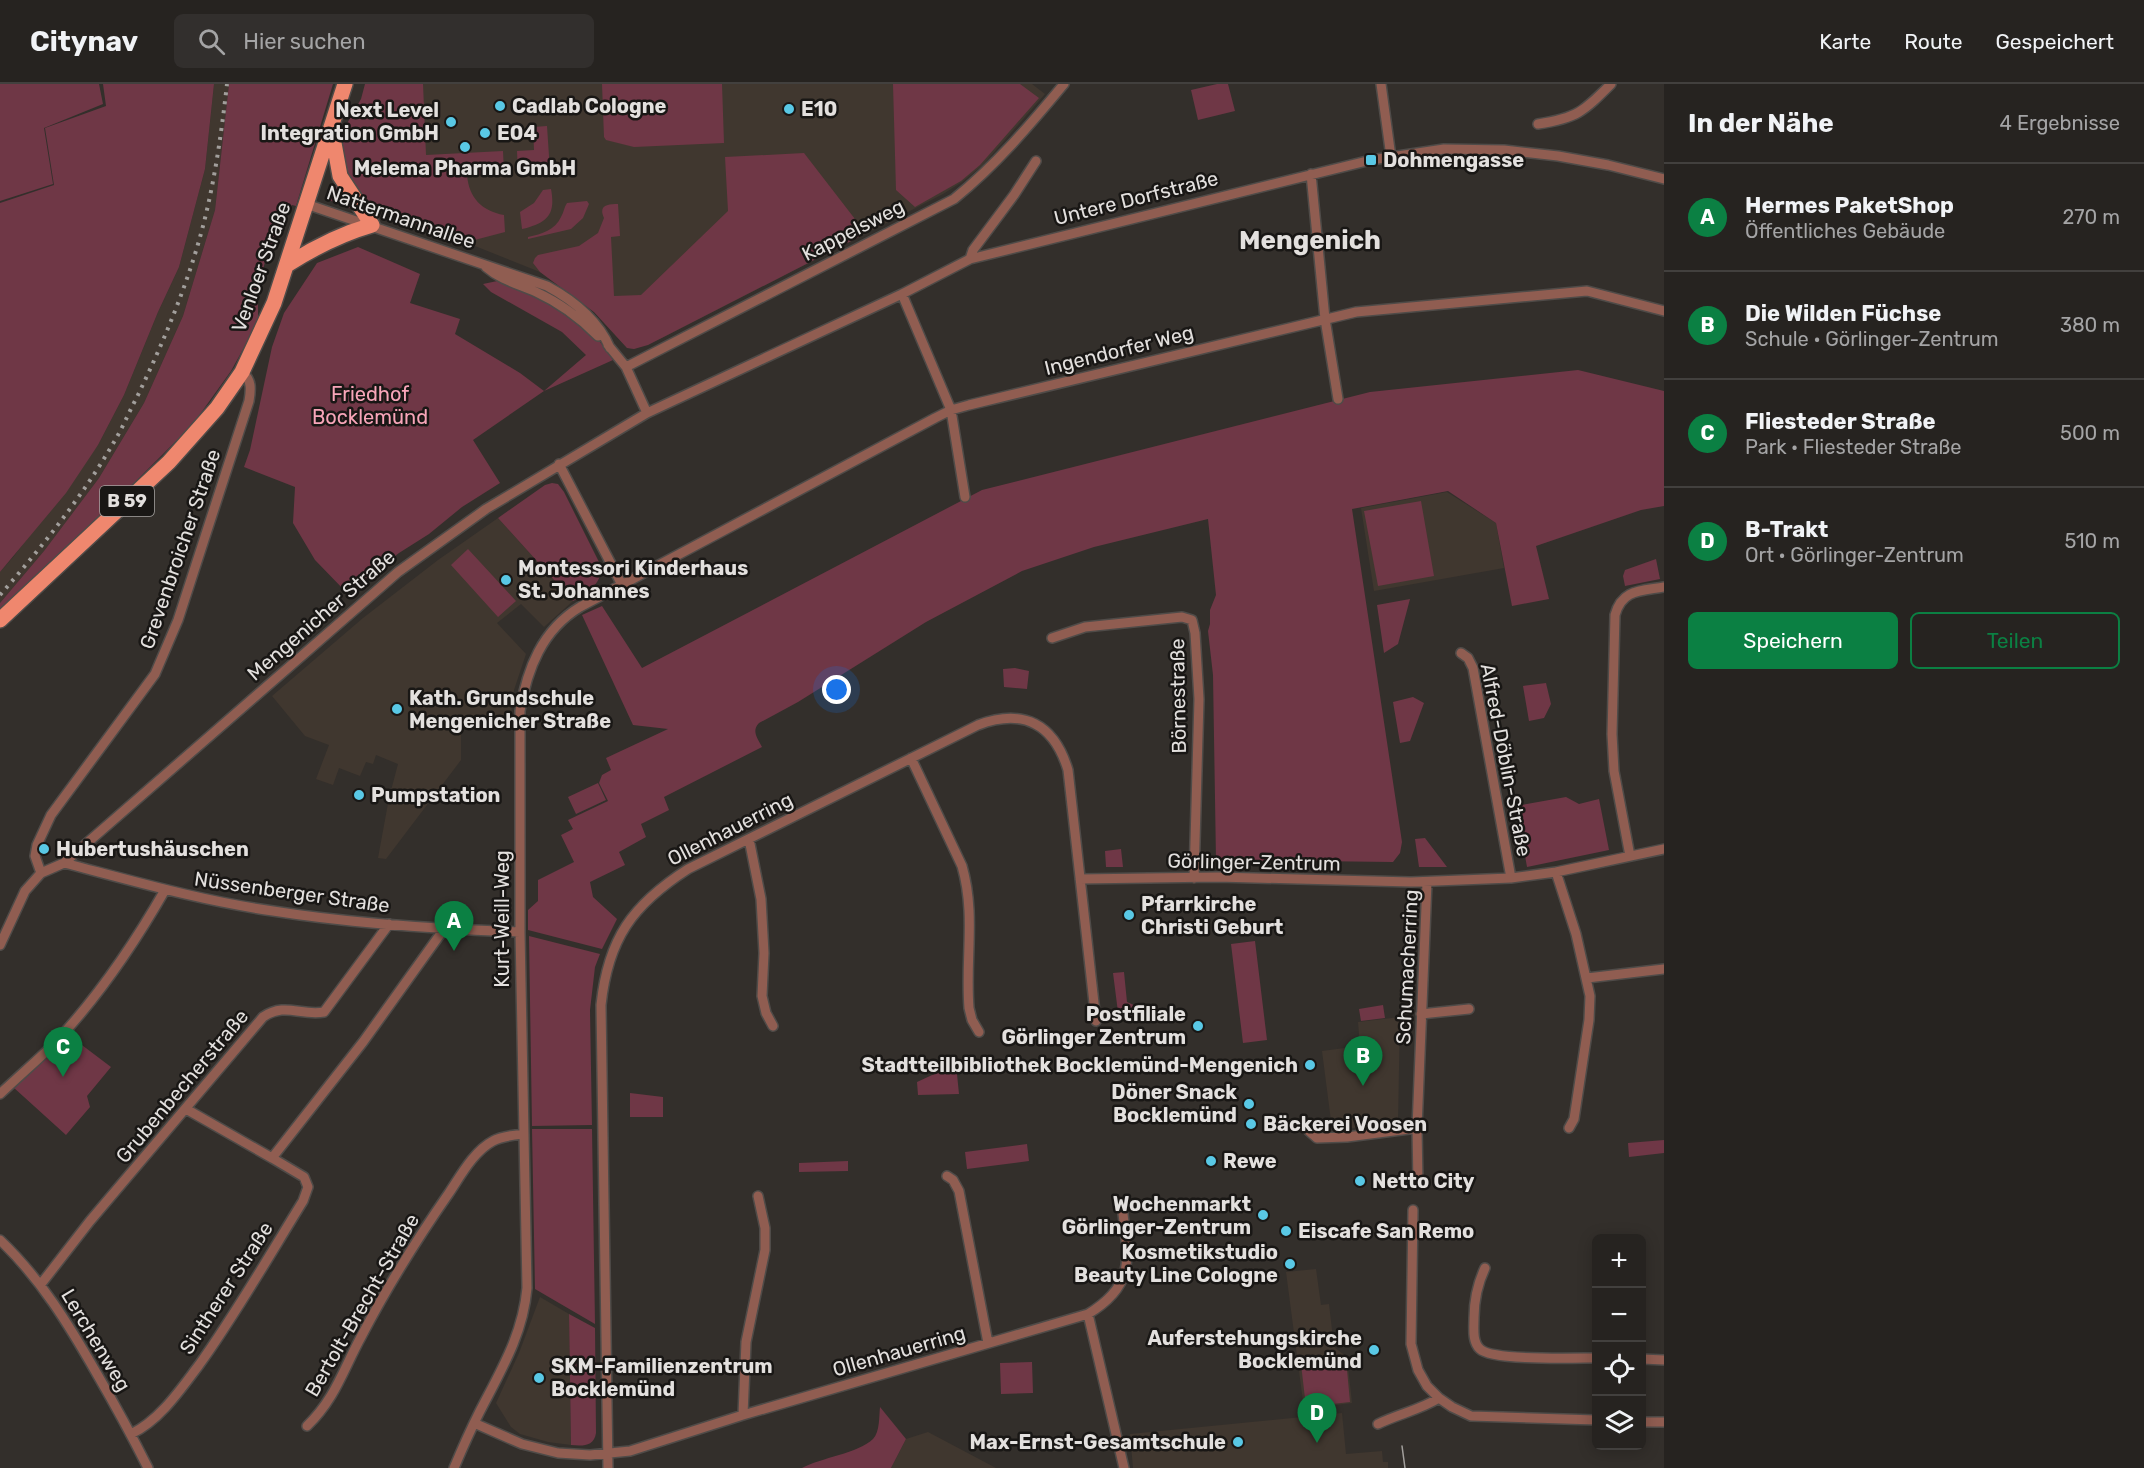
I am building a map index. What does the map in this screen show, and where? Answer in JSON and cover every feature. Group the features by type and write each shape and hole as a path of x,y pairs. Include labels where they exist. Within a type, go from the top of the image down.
{"main road":[{"name":"Venloer Straße","path":"0,620 176,455 217,408 242,372 270,312 287,265 345,84"},
{"path":"287,265 324,242 372,225 340,176 332,126"}],"street":[{"name":"Kappelsweg","path":"626,367 954,199 980,178 1064,84"},
{"path":"1381,84 1391,157"},
{"path":"1538,124 1557,121 1582,111 1611,84"},
{"name":"Untere Dorfstraße","path":"647,413 902,294 970,259 1311,174 1391,157 1444,149 1504,150 1608,165 1664,179"},
{"path":"970,259 973,250 1036,161"},
{"path":"1311,174 1325,319 1338,399"},
{"name":"Nattermannallee","path":"306,204 484,265 496,275 534,291 573,312 626,367 647,413"},
{"name":"Ingendorfer Weg","path":"622,585 951,410 1356,312 1587,291 1664,311"},
{"path":"902,294 951,410 965,497"},
{"name":"Grevenbroicher Straße","path":"41,873 34,856 51,815 155,674 178,620 249,401 251,385 248,377 242,372"},
{"name":"Mengenicher Straße","path":"41,873 64,862 398,572 486,509 647,413"},
{"path":"559,464 622,585"},
{"name":"Kurt-Weill-Weg","path":"454,1468 518,1335 526,1304 520,932 520,711 525,680 539,649 555,626 573,611 622,585"},
{"path":"1630,856 1614,771 1612,734 1615,615 1618,603 1625,596 1664,587"},
{"name":"Börnestraße","path":"1052,638 1085,627 1182,617 1192,620 1195,633 1198,699 1194,878"},
{"name":"Alfred-Döblin-Straße","path":"1461,653 1468,658 1473,668 1511,878"},
{"name":"Ollenhauerring","path":"608,1468 601,1005 607,968 621,933 644,902 662,886 688,869 978,725 995,719 1024,719 1047,732 1058,744 1068,770 1096,1021"},
{"path":"911,758 962,866 966,881 970,903 969,1000 972,1020 979,1032"},
{"path":"749,839 760,898 764,953 762,996 766,1013 773,1026"},
{"name":"Schumacherring","path":"1418,1183 1417,1128 1427,882 1511,878 1556,872 1664,849"},
{"name":"Nüssenberger Straße","path":"64,862 165,890 273,911 444,929 520,932"},
{"path":"1556,872 1576,934 1590,996 1589,1020 1574,1119 1569,1128"},
{"path":"0,945 25,891 41,873"},
{"name":"Görlinger-Zentrum","path":"1080,879 1194,878 1427,882"},
{"path":"0,1094 52,1045 91,999 137,938 165,890"},
{"name":"Grubenbecherstraße","path":"41,1284 90,1221 263,1017 272,1011 281,1009 324,1012 389,924"},
{"path":"272,1158 363,1042 444,929"},
{"path":"1587,978 1664,969"},
{"path":"1421,1014 1469,1009"},
{"name":"Sintherer Straße","path":"131,1434 149,1423 183,1387 228,1325 303,1201 308,1187 304,1177 186,1109"},
{"path":"1309,1131 1317,1138 1347,1137 1417,1128"},
{"name":"Bertolt-Brecht-Straße","path":"307,1426 335,1393 360,1338 390,1284 421,1233 479,1151 493,1141 524,1134"},
{"path":"947,1176 953,1180 959,1191 988,1343"},
{"path":"743,1415 744,1370 749,1321 765,1250 765,1228 758,1196"},
{"path":"1413,1210 1411,1344 1418,1370 1427,1386 1452,1407 1471,1416 1592,1420"},
{"name":"Ollenhauerring","path":"608,1455 663,1442 743,1415 1088,1314 1103,1305 1115,1292 1128,1265 1123,1214"},
{"name":"Lerchenweg","path":"0,1240 41,1284 73,1332 148,1468"},
{"path":"1485,1268 1474,1300 1474,1335 1476,1344 1482,1351 1504,1356 1592,1358"},
{"path":"1088,1314 1124,1468"},
{"path":"1646,1359 1664,1360"},
{"path":"1378,1424 1427,1406 1439,1398"},
{"path":"1646,1422 1664,1422"},
{"path":"474,1423 522,1444 546,1451 576,1455 608,1455"}],"shaded area":[{"path":"214,84 229,84 215,210 183,316 144,403 99,478 44,551 0,603 0,572 98,445 124,395 179,267 205,169"},
{"path":"384,84 1032,84 1045,94 982,166 943,194 662,338 634,349 627,348 594,312 540,272 475,246 412,225 378,209 355,189"},
{"path":"1447,492 1496,523 1504,568 1374,591 1361,508"},
{"name":"Kath. Grundschule Mengenicher Straße","path":"498,518 573,601 544,627 521,604 497,623 526,654 514,690 510,721 461,723 461,760 386,859 378,858 398,764 376,755 373,764 366,762 360,776 339,768 333,785 316,779 329,745 305,736 272,696 363,618 438,560"},
{"path":"1400,1017 1398,1122 1353,1128 1337,1125 1331,1121 1322,1051 1360,1046 1358,1022"},
{"path":"1316,1269 1321,1305 1329,1304 1334,1347 1347,1357 1352,1403 1304,1409 1286,1272"},
{"name":"SKM-Familienzentrum Bocklemünd","path":"540,1297 569,1314 571,1445 548,1442 520,1434 511,1427 496,1403 519,1353"},
{"name":"Max-Ernst-Gesamtschule","path":"1342,1413 1346,1454 1382,1451 1383,1462 1388,1462 1388,1468 1133,1468 1130,1434"},
{"name":"Max-Ernst-Gesamtschule","path":"928,1432 996,1468 891,1468 906,1439"}],"green space":[{"path":"0,84 99,84 103,104 44,128 53,184 0,201"},
{"path":"103,84 214,84 205,169 179,267 124,395 98,445 66,493 0,572 0,203 54,185 45,128 106,106"},
{"path":"229,84 333,84 296,206 292,205 266,258 258,289 258,322 231,371 193,424 84,533 0,611 0,603 44,551 99,478 144,403 183,316 215,210"},
{"path":"365,84 423,84 426,155 503,151 504,173 467,175 468,183 478,202 489,210 504,215 505,232 467,242 434,232 378,208 359,193 347,176 341,134 361,99"},
{"path":"602,84 722,84 724,143 634,147 606,140"},
{"path":"893,84 1020,84 1039,98 980,165 961,181 915,207 896,190"},
{"path":"1228,84 1235,111 1198,120 1191,90"},
{"path":"547,126 550,171 518,173 517,151 534,150 533,127"},
{"path":"804,153 865,232 648,345 634,349 627,348 594,312 540,272 533,263 538,255 579,246 598,233 604,218 603,208 618,204 620,236 611,237 614,296 641,295 728,211 725,157"},
{"path":"337,182 352,209 329,200"},
{"path":"551,189 551,212 538,224 522,229 520,212 534,203 543,190"},
{"path":"587,201 589,204 583,218 571,229 528,239 528,237 552,228 562,215 567,203"},
{"name":"Friedhof Bocklemünd","path":"358,247 420,274 410,303 460,319 455,334 520,373 544,391 473,440 500,483 462,507 429,534 399,553 347,593 315,560 293,523 295,487 244,467 250,450 272,347 284,313 317,263"},
{"path":"502,280 548,301 574,317 598,339 613,360 544,391 586,355 562,332 491,292 483,284"},
{"path":"1578,370 1664,391 1664,506 1641,510 1536,546 1549,599 1512,606 1496,523 1448,491 1352,509 1402,842 1400,853 1393,862 1216,860 1213,675 1208,631 1210,610 1216,595 1208,519 1094,547 1022,571 926,622 798,702 759,723 755,732 762,747 664,797 669,810 641,824 646,837 619,852 625,865 590,882 593,897 617,919 602,949 528,930 528,910 538,901 538,880 574,862 561,835 573,829 568,820 608,801 599,783 602,775 611,770 606,758 668,729 633,725 582,615 602,606 642,668 982,490 1370,392"},
{"path":"558,484 564,492 602,568 599,579 592,588 573,601 498,518 545,485"},
{"path":"1421,501 1434,576 1378,586 1364,511"},
{"path":"468,549 516,601 498,617 451,565"},
{"path":"1656,559 1660,579 1625,586 1623,576 1625,570"},
{"path":"1410,599 1398,644 1384,653 1377,605"},
{"path":"1015,668 1029,671 1027,689 1004,687 1003,669"},
{"path":"1546,683 1551,704 1544,718 1529,721 1523,686"},
{"path":"1413,697 1424,703 1410,741 1400,743 1393,702"},
{"path":"598,783 606,800 576,814 568,797"},
{"path":"1566,797 1579,804 1599,799 1609,850 1527,867 1516,806"},
{"path":"1425,838 1447,867 1419,867 1415,839"},
{"path":"1121,849 1123,867 1106,867 1105,851"},
{"path":"529,936 600,954 595,967 590,1010 592,1125 532,1126"},
{"path":"1255,941 1267,1040 1243,1043 1231,944"},
{"path":"1124,972 1127,1002 1136,1006 1133,1013 1119,1020 1113,973"},
{"path":"1383,1005 1385,1018 1361,1021 1359,1009"},
{"path":"66,1033 111,1067 87,1096 90,1107 66,1135 13,1087"},
{"path":"956,1064 959,1094 918,1095 917,1082"},
{"path":"630,1093 663,1097 663,1117 630,1117"},
{"path":"532,1129 592,1129 595,1324 535,1289"},
{"path":"1664,1140 1664,1153 1629,1157 1628,1143"},
{"path":"1027,1144 1029,1161 967,1169 965,1152"},
{"path":"848,1161 848,1171 799,1172 799,1163"},
{"path":"569,1314 595,1328 596,1433 593,1441 583,1445 571,1445"},
{"path":"1346,1359 1350,1402 1306,1407 1301,1364"},
{"path":"1032,1362 1033,1393 1001,1394 1000,1363"},
{"path":"880,1407 906,1439 891,1468 802,1468 867,1444 873,1439 878,1428"}],"tram line":[{"path":"1402,1446 1405,1468"}],"railway":[{"path":"0,595 61,521 102,462 120,431 157,353 185,284 200,238 213,182 227,84"}],"place":[{"name":"Cadlab Cologne","path":"500,106"},
{"name":"E10","path":"789,109"},
{"name":"Next Level Integration GmbH","path":"451,122"},
{"name":"E04","path":"485,133"},
{"name":"Melema Pharma GmbH","path":"465,147"},
{"name":"Dohmengasse","path":"1371,160"},
{"name":"Montessori Kinderhaus St. Johannes","path":"506,580"},
{"name":"Kath. Grundschule Mengenicher Straße","path":"397,709"},
{"name":"Pumpstation","path":"359,795"},
{"name":"Hubertushäuschen","path":"44,849"},
{"name":"Pfarrkirche Christi Geburt","path":"1129,915"},
{"name":"Hermes PaketShop","path":"454,951"},
{"name":"Postfiliale Görlinger Zentrum","path":"1198,1026"},
{"name":"Stadtteilbibliothek Bocklemünd-Mengenich","path":"1310,1065"},
{"name":"Fliesteder Straße","path":"63,1077"},
{"name":"Die Wilden Füchse","path":"1363,1086"},
{"name":"Döner Snack Bocklemünd","path":"1249,1104"},
{"name":"Bäckerei Voosen","path":"1251,1124"},
{"name":"Rewe","path":"1211,1161"},
{"name":"Netto City","path":"1360,1181"},
{"name":"Wochenmarkt Görlinger-Zentrum","path":"1263,1215"},
{"name":"Eiscafe San Remo","path":"1286,1231"},
{"name":"Kosmetikstudio Beauty Line Cologne","path":"1290,1264"},
{"name":"Auferstehungskirche Bocklemünd","path":"1374,1350"},
{"name":"SKM-Familienzentrum Bocklemünd","path":"539,1378"},
{"name":"Max-Ernst-Gesamtschule","path":"1238,1442"},
{"name":"B-Trakt","path":"1317,1443"}],"district":[{"name":"Mengenich","path":"1310,240"}]}
